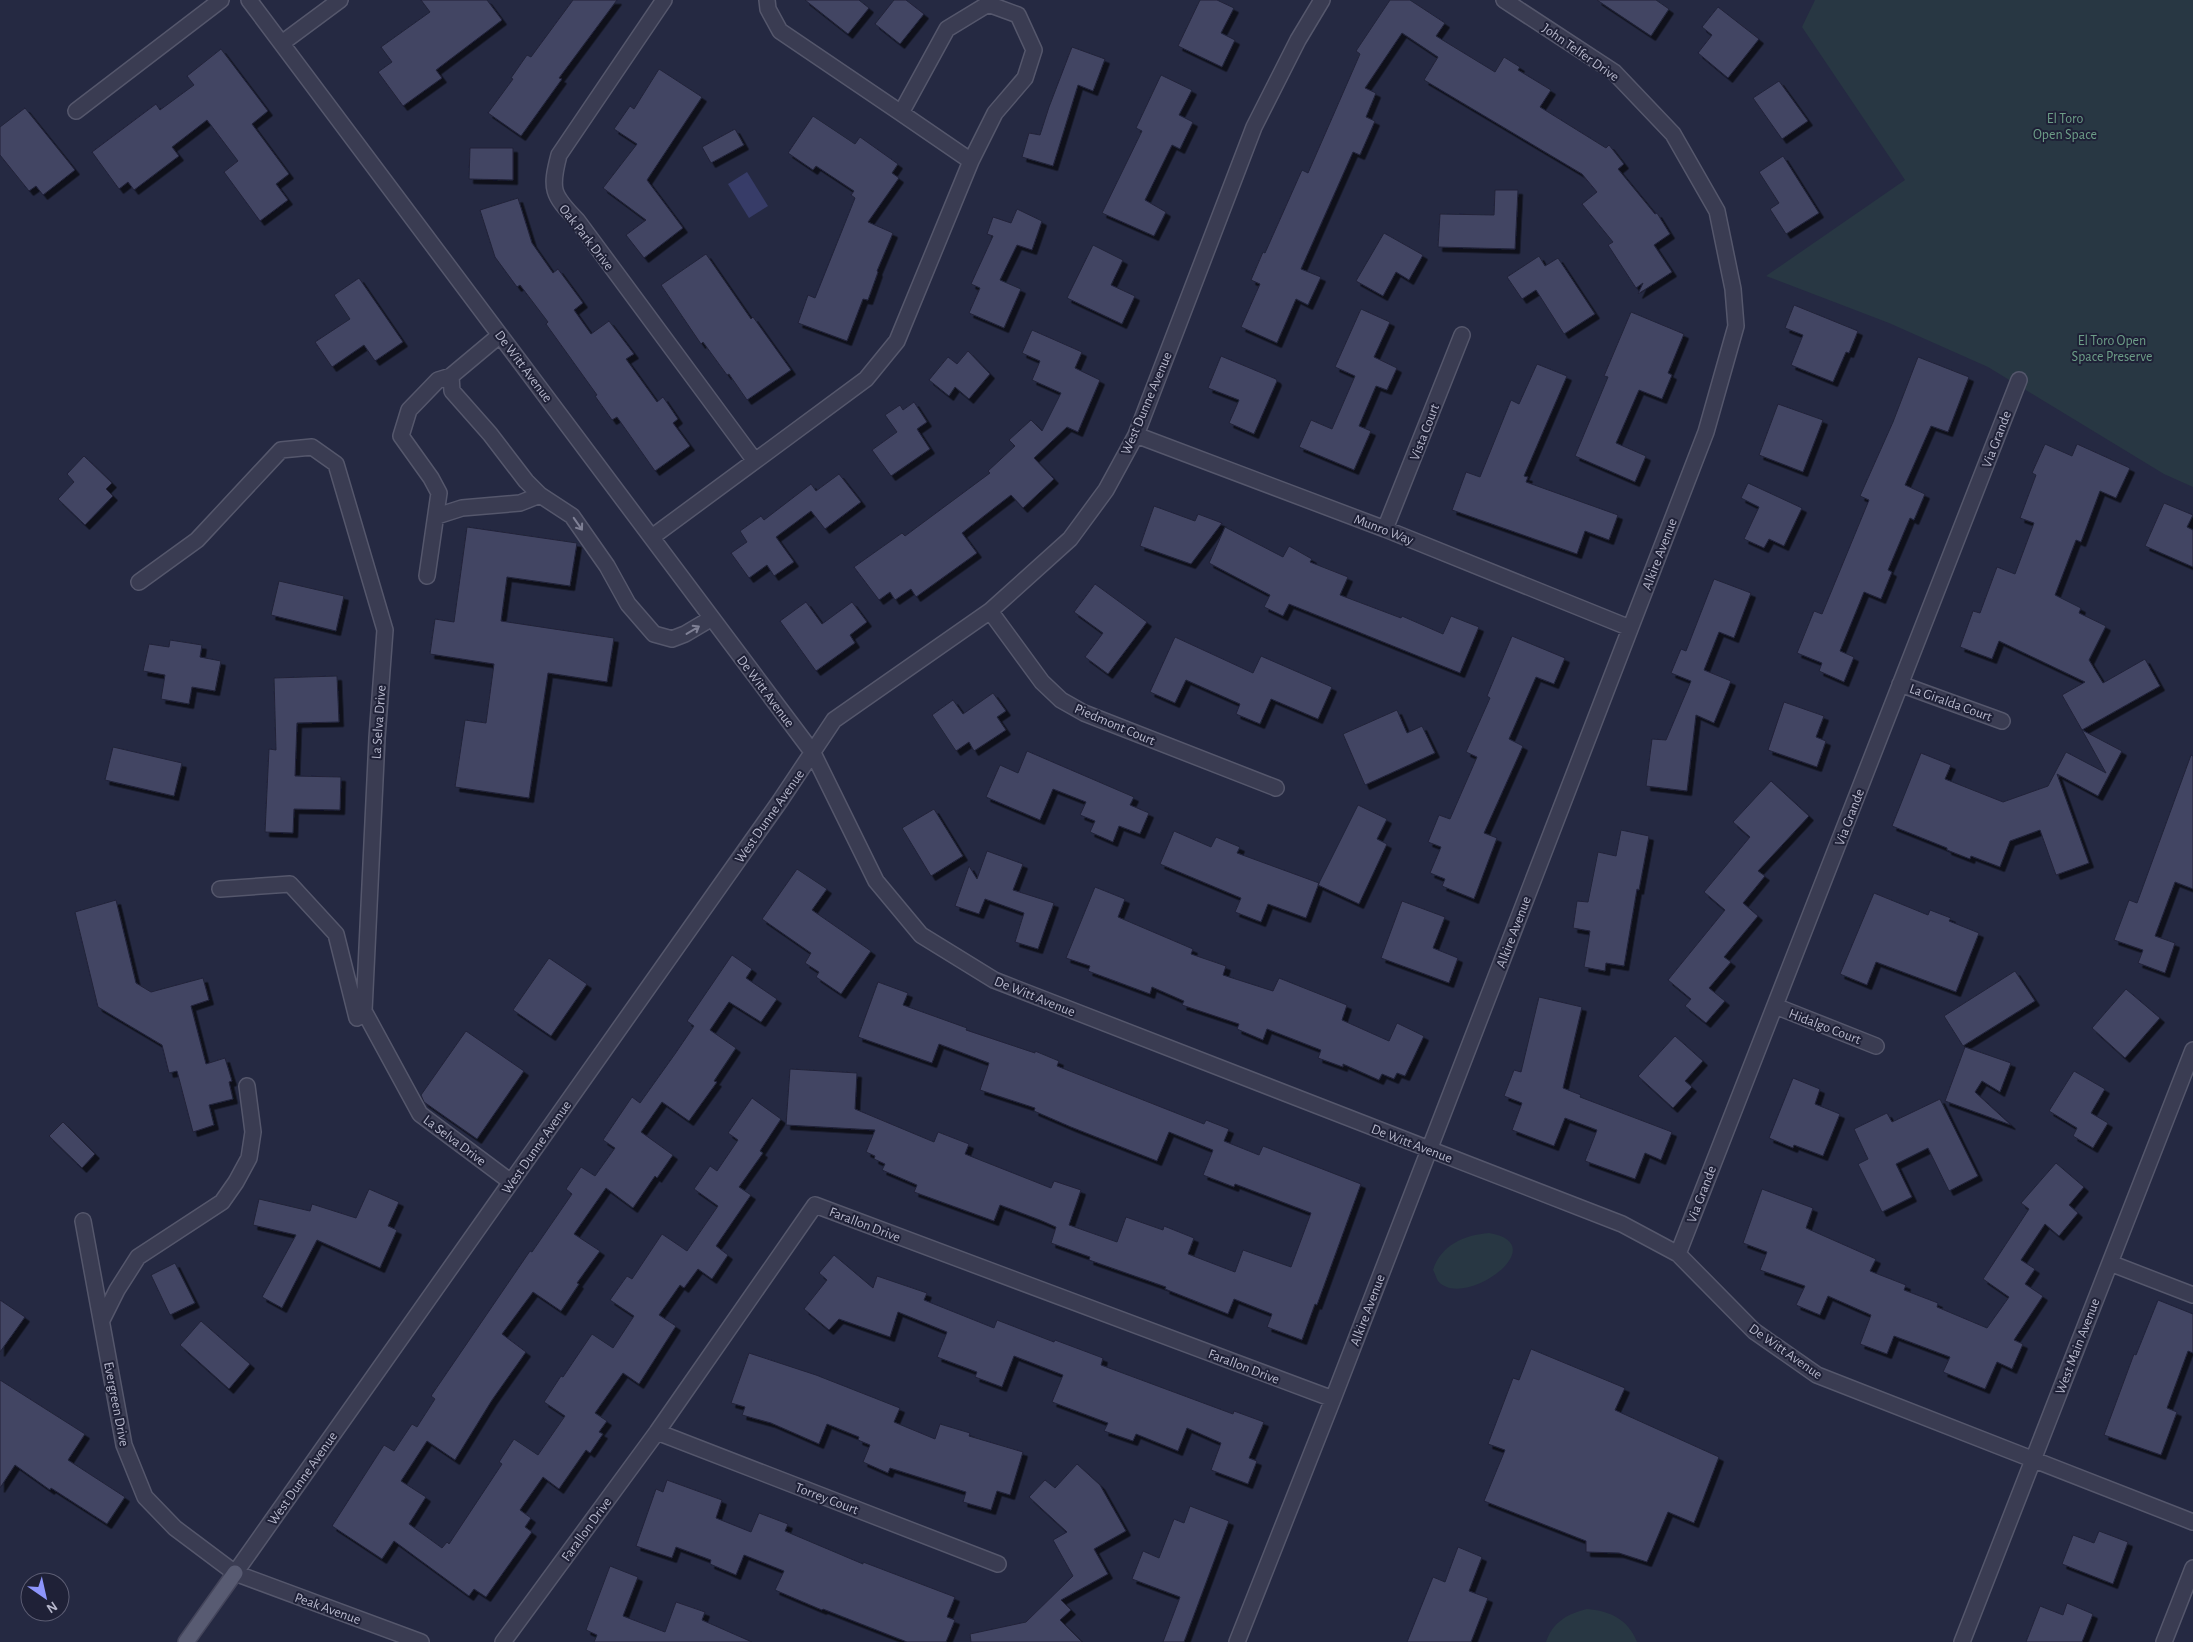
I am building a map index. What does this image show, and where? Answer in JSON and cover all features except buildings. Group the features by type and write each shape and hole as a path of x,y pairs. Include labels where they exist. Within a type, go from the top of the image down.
{"main road":[{"name":"West Dunne Avenue","path":"186,1642 235,1573"}],"street":[{"path":"76,111 221,0"},
{"name":"De Witt Avenue","path":"249,0 813,753 876,881 921,935 994,980 1622,1224 1678,1254 1754,1331 1817,1376 2193,1522"},
{"path":"282,43 340,0"},
{"name":"Oak Park Drive","path":"664,0 559,155 553,179 558,202 577,220 755,461"},
{"path":"768,0 768,9 780,31 971,161"},
{"name":"West Dunne Avenue","path":"235,1573 512,1182 813,753 834,720 990,611 1070,539 1106,490 1136,435 1254,127 1298,40 1322,0"},
{"name":"John Telfer Drive","path":"1504,0 1614,72 1673,134 1717,211"},
{"path":"652,537 866,379 897,341 971,161 995,113 1025,78 1034,50 1018,15 988,4 947,30 901,113"},
{"name":"Alkire Avenue","path":"1237,1642 1333,1399 1706,432 1736,326 1733,289 1717,211"},
{"path":"427,576 439,493 431,478 401,436 409,410 438,380 451,376 500,335"},
{"name":"Vista Court","path":"1386,530 1462,336"},
{"path":"451,376 452,391 490,434 526,481 540,495 572,516 607,566 628,604 654,634 672,639 685,634 712,618"},
{"name":"Via Grande","path":"1678,1254 2020,380"},
{"name":"Munro Way","path":"1136,435 1386,530 1630,628"},
{"name":"La Selva Drive","path":"139,582 197,540 281,450 312,447 336,464 385,630 377,738 364,1011 420,1114 512,1182"},
{"path":"437,516 462,508 520,503 540,495"},
{"name":"Piedmont Court","path":"990,611 1042,682 1062,700 1084,713 1276,788"},
{"name":"La Giralda Court","path":"1900,684 2002,721"},
{"path":"220,889 290,884 336,934 357,1018"},
{"name":"Hidalgo Court","path":"1775,1006 1876,1046"},
{"name":"West Main Avenue","path":"1962,1642 2193,1050"},
{"path":"102,1320 116,1290 138,1257 222,1202 236,1182 249,1158 253,1132 247,1086"},
{"name":"Farallon Drive","path":"504,1642 657,1432 815,1205 1333,1399"},
{"name":"Evergreen Drive","path":"83,1221 124,1445 145,1497 175,1528 235,1573"},
{"path":"2110,1263 2193,1295"},
{"name":"Torrey Court","path":"657,1432 998,1564"},
{"path":"2164,1642 2193,1568"},
{"name":"Peak Avenue","path":"235,1573 421,1642"}],"green space":[{"path":"1815,0 2193,0 2193,487 2164,474 1988,367 1889,323 1766,276 1905,180 1802,27"},
{"path":"1489,1233 1507,1239 1513,1249 1509,1261 1498,1272 1483,1282 1466,1288 1450,1288 1438,1281 1433,1270 1437,1261 1448,1248 1462,1239"},
{"path":"1587,1609 1611,1614 1629,1627 1637,1642 1546,1642 1557,1624 1573,1613"}],"water":[{"path":"747,172 768,206 749,218 728,184"}],"park label":[{"name":"El Toro Open Space","path":"2065,126"},
{"name":"El Toro Open Space Preserve","path":"2112,348"}]}
